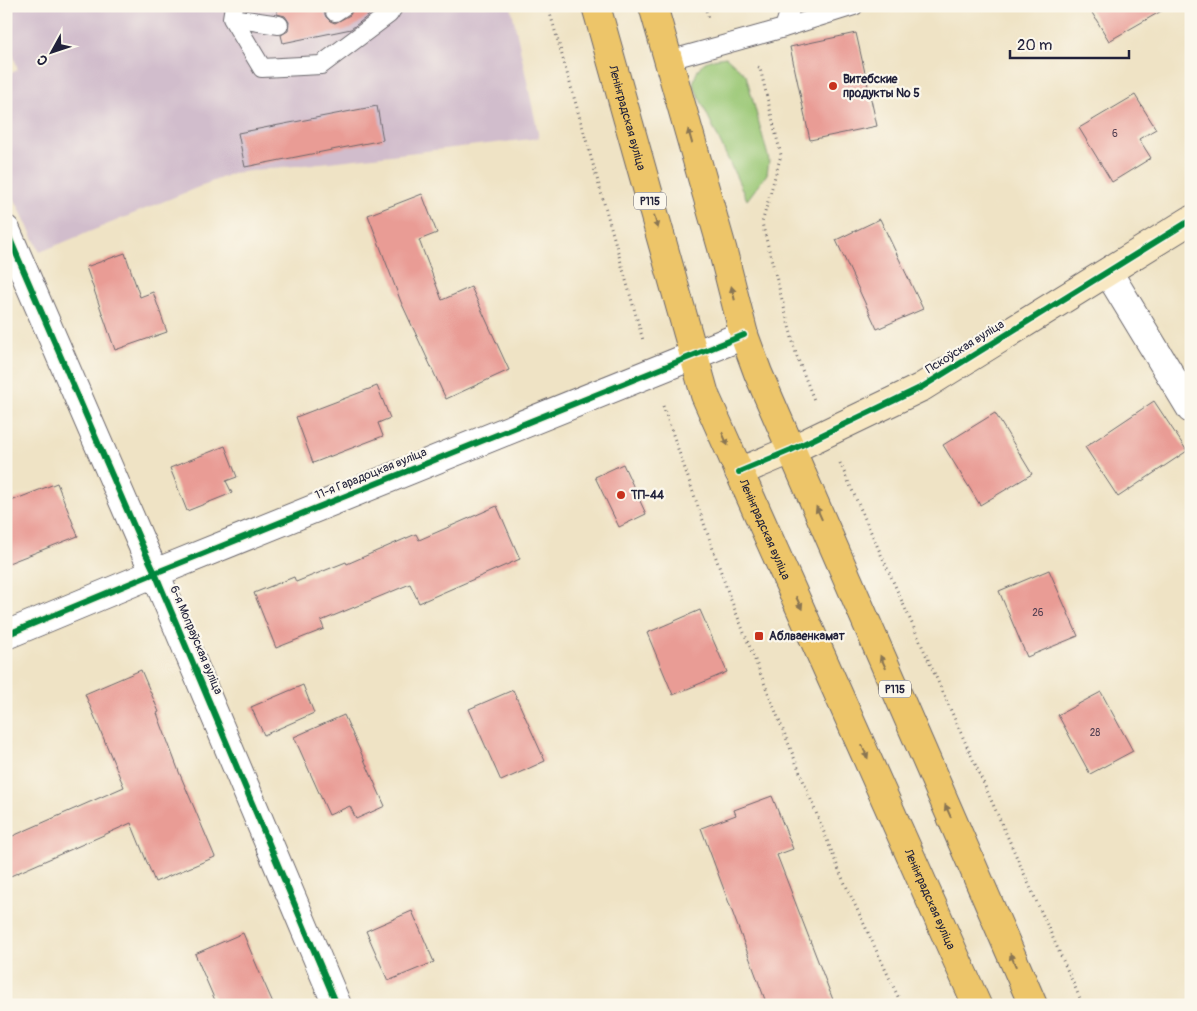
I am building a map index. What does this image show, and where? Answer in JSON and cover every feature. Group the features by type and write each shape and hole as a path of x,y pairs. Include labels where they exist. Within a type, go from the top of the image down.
{"main road":[{"name":"Ленінградская вуліца","path":"596,6 705,395 978,1005"},
{"name":"Р115","path":"653,6 722,248 744,335 758,373 1032,1005"}],"street":[{"name":"Пскоўская вуліца","path":"739,472 791,450 922,387 1191,220"},
{"name":"6-я Мопраўская вуліца","path":"6,230 155,573 338,1005"},
{"path":"1108,272 1191,409"},
{"name":"11-я Гарадоцкая вуліца","path":"6,635 744,335"}],"lane":[{"path":"233,12 262,68 321,65 389,14 394,6"},
{"path":"784,28 791,6"},
{"path":"669,60 784,28 854,6"},
{"path":"233,12 279,25"}],"path":[{"path":"548,6 652,373 728,595 841,875 902,1005"},
{"path":"705,6 716,46 760,68 781,155 762,223 797,357 857,501 1083,1005"}],"shaded area":[{"path":"6,6 511,6 539,138 233,173 40,252 6,181 6,75 18,70 6,33"}],"green space":[{"path":"726,57 746,75 769,160 767,174 747,200 693,84 700,67 704,63 712,59"}],"building":[{"path":"276,6 326,6 324,12 326,17 335,23 350,15 354,6 381,6 351,29 283,43 281,35 288,31 289,22 285,16 277,14"},
{"path":"1088,6 1170,6 1109,41"},
{"name":"Витебские продукты № 5","path":"856,33 877,126 810,140 790,47"},
{"path":"1135,95 1156,129 1139,139 1151,158 1112,182 1079,128"},
{"path":"377,106 383,140 245,167 238,133"},
{"path":"422,194 437,233 419,240 442,300 471,287 509,370 446,399 401,302 368,215"},
{"path":"880,219 923,309 877,329 836,240"},
{"path":"125,253 140,297 153,292 167,332 115,350 86,267"},
{"path":"377,386 390,418 378,423 383,436 313,463 296,417"},
{"path":"1154,401 1187,451 1118,497 1085,447"},
{"path":"995,413 1032,474 980,505 943,445"},
{"path":"225,446 237,477 226,481 232,493 187,511 170,468"},
{"name":"ТП-44","path":"623,464 646,514 619,527 595,477"},
{"path":"57,483 78,536 6,564 6,503"},
{"path":"497,506 520,559 419,603 410,584 321,621 324,629 276,648 254,593 294,577 296,582 346,562 347,564 416,534 419,540"},
{"path":"1049,570 1078,636 1027,657 999,591"},
{"path":"700,610 727,672 673,695 647,633"},
{"path":"141,670 159,712 157,713 179,772 215,857 155,882 131,823 6,878 6,839 124,787 85,694"},
{"path":"303,685 314,713 264,735 251,707"},
{"path":"513,690 545,761 501,781 469,709"},
{"path":"1101,692 1133,751 1090,774 1058,715"},
{"path":"344,715 385,806 356,819 350,806 329,815 294,737"},
{"path":"772,796 793,849 777,855 835,1005 767,1005 701,828 736,815 734,810"},
{"path":"412,911 434,962 388,981 366,931"},
{"path":"243,933 274,1005 217,1005 195,954"}],"cycle path":[{"path":"739,472 791,450 922,387 1191,220"},
{"path":"6,230 155,573 337,1005"},
{"path":"6,635 744,335"}],"place":[{"name":"Витебские продукты № 5","path":"833,86"},
{"name":"ТП-44","path":"621,495"},
{"name":"Аблваенкамат","path":"759,636"}]}
